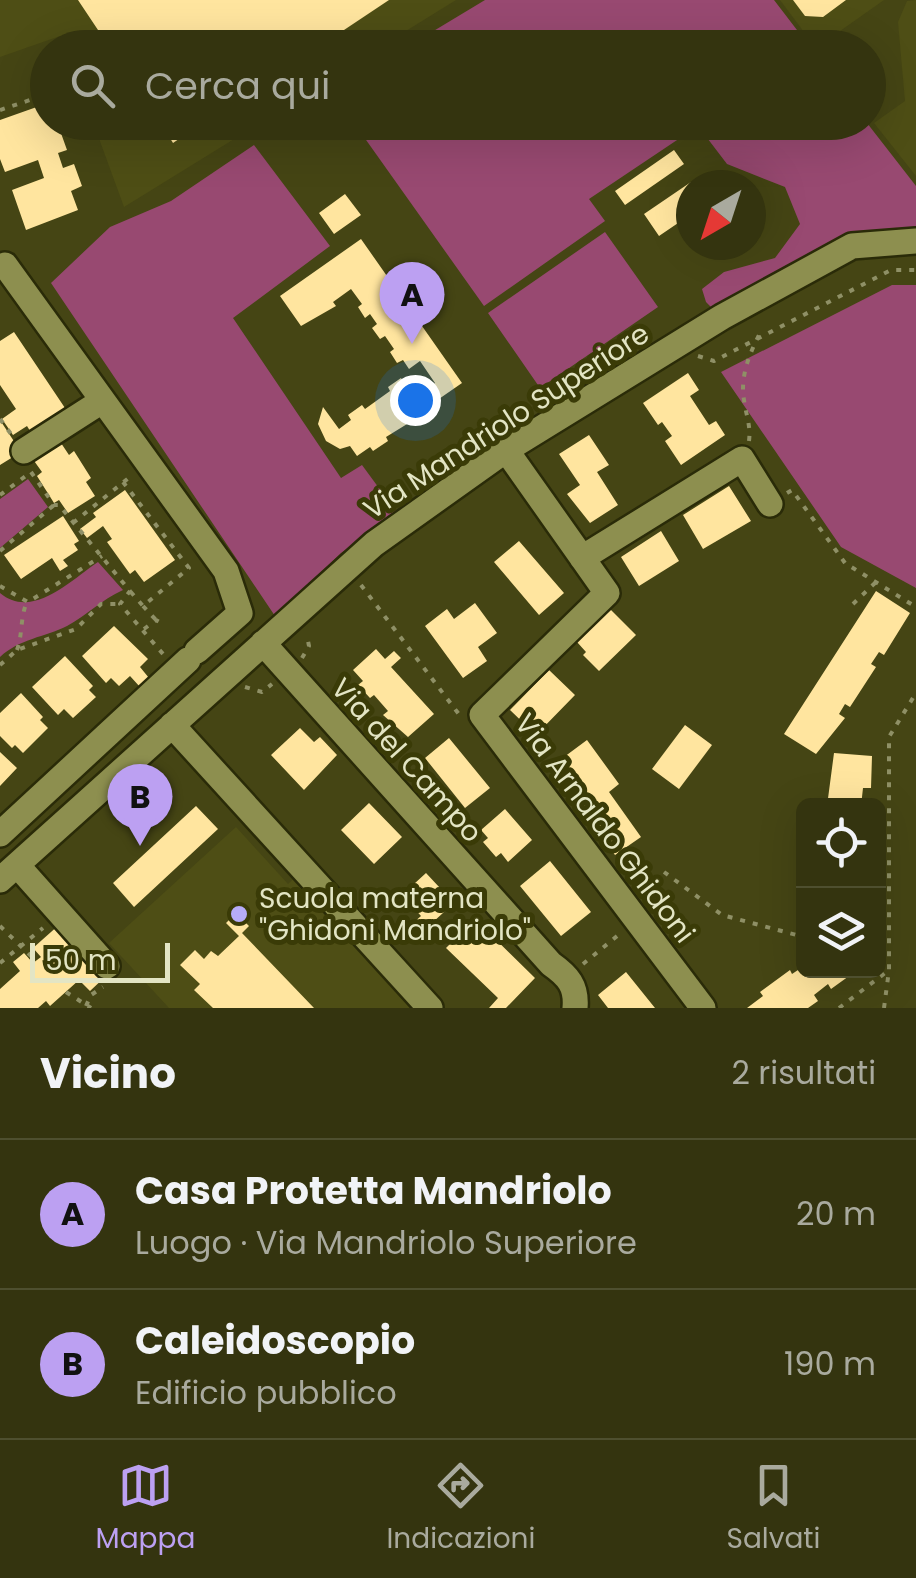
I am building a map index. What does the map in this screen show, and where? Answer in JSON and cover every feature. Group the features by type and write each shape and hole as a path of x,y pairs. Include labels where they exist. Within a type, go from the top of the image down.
{"street":[{"name":"Via Mandriolo Superiore","path":"8,872 374,544 506,450 722,317 852,246 916,240"},
{"path":"0,834 240,613 226,570 2,261"},
{"path":"27,462 102,401"},
{"name":"Via Arnaldo Ghidoni","path":"506,450 607,594 482,715 703,1008"},
{"path":"582,558 742,459 770,504"},
{"name":"Via del Campo","path":"263,644 551,964 568,976"},
{"path":"189,660 214,686"},
{"path":"172,725 430,1008"},
{"path":"8,872 61,913 107,966"},
{"path":"568,976 576,993 576,1008"}],"path":[{"path":"0,110 30,100"},
{"path":"690,353 714,361 891,270 916,270"},
{"path":"742,459 750,428 743,398 746,363 759,335"},
{"path":"0,419 54,505"},
{"path":"0,495 27,462"},
{"path":"73,523 147,462"},
{"path":"123,482 188,568 143,606"},
{"path":"770,504 792,490 845,562 916,607"},
{"path":"0,551 54,505 60,505 143,606 165,625"},
{"path":"18,650 24,631 22,614 28,602 102,556"},
{"path":"853,604 876,582"},
{"path":"0,586 28,602"},
{"path":"120,604 130,590"},
{"path":"0,666 18,650 76,629 101,604 120,604 143,630 189,660"},
{"path":"143,630 156,620"},
{"path":"884,1008 888,970 888,737 916,693"},
{"path":"664,872 722,915 796,935"},
{"path":"0,962 61,913"},
{"path":"0,926 36,961"},
{"path":"568,976 623,931"},
{"path":"839,1008 888,970"},
{"path":"66,992 91,1008"},
{"path":"67,1008 73,1000"}],"shaded area":[{"path":"0,0 456,0 407,30 30,30 30,46 0,57"},
{"path":"485,0 774,0 797,30 435,30"},
{"path":"780,0 884,0 842,30 802,30"},
{"path":"916,0 916,176 886,138 886,114 905,101 898,22 907,1"},
{"path":"100,140 232,140 124,207"},
{"path":"366,140 677,140 589,199 605,221 484,306"},
{"path":"709,140 880,140 916,186 916,227 846,238 717,313 706,302 702,289 724,272 775,258 800,224 785,187 766,179 766,170 742,170 727,164"},
{"path":"254,145 330,246 233,318 341,478 362,465 398,514 341,553 275,616 51,283 110,227 171,201"},
{"path":"605,232 658,307 540,388 488,313"},
{"path":"892,285 916,285 916,588 841,547 721,372"},
{"path":"28,479 48,507 0,548 0,499"},
{"path":"98,562 123,590 67,626 24,642 0,657 0,593 12,600 38,600"},
{"name":"Scuola materna \"Ghidoni Mandriolo\"","path":"236,827 288,884 300,873 423,1008 169,1008 109,943"}],"building":[{"path":"78,0 389,0 344,30 98,30"},
{"path":"793,0 846,0 823,17 805,16"},
{"path":"30,109 30,140 63,140 67,150 58,153 63,168 74,164 82,186 71,191 78,210 26,230 12,190 44,178 38,160 5,172 0,159 0,120"},
{"path":"674,150 684,164 625,205 615,191"},
{"path":"676,192 676,224 659,236 644,214"},
{"path":"345,194 361,215 334,234 319,213"},
{"path":"361,239 462,383 423,410 425,413 386,437 388,441 357,456 350,446 340,449 326,441 318,424 323,407 339,429 351,420 348,415 362,405 365,409 401,378 404,383 410,378 421,394 435,383 420,361 409,369 403,360 397,363 390,352 394,349 385,336 380,339 372,328 377,324 370,314 365,318 358,307 362,304 351,289 333,302 336,306 301,326 280,296"},
{"path":"14,332 67,411 32,434 27,426 13,435 2,419 16,409 0,385 0,341"},
{"path":"688,373 699,390 690,396 709,425 716,421 725,435 681,465 665,441 672,436 662,422 658,425 643,403"},
{"path":"0,420 21,452 0,465"},
{"path":"589,435 609,465 597,472 618,505 590,523 567,494 580,485 559,454"},
{"path":"59,440 69,455 74,451 91,478 86,482 95,496 68,513 59,500 54,503 37,476 42,472 32,458"},
{"path":"729,486 751,521 703,549 683,515"},
{"path":"125,490 175,560 144,582 135,570 130,574 107,542 112,539 103,526 87,538 80,529 96,517 93,513"},
{"path":"63,516 79,541 74,544 78,550 63,560 68,566 60,571 52,558 21,579 4,555"},
{"path":"661,531 679,561 639,586 621,557"},
{"path":"519,541 564,593 539,615 494,562"},
{"path":"876,591 910,613 884,655 879,652 871,664 876,667 850,707 845,704 839,714 845,718 816,754 784,734"},
{"path":"475,603 497,633 478,647 487,661 463,678 425,626 447,609 454,619"},
{"path":"610,609 636,635 599,671 583,655 586,652 577,642"},
{"path":"114,626 148,659 140,667 149,678 140,687 130,676 119,686 111,678 106,683 82,656"},
{"path":"376,649 385,659 394,651 401,658 391,667 434,714 408,737 383,715 388,711 374,695 370,698 358,685 363,681 353,670"},
{"path":"65,656 93,686 89,690 96,697 73,718 64,709 58,715 32,687"},
{"path":"549,670 575,695 536,735 510,710"},
{"path":"21,693 48,728 23,753 0,736 0,713"},
{"path":"685,725 712,745 679,789 652,769"},
{"path":"300,728 314,742 320,737 337,755 304,790 271,755"},
{"path":"449,738 490,788 465,808 425,758"},
{"path":"587,740 619,784 609,792 641,837 615,855 581,808 590,802 560,760"},
{"path":"0,752 17,768 0,786"},
{"path":"834,753 872,756 871,788 863,788 862,798 828,798"},
{"path":"369,803 402,837 374,864 341,830"},
{"path":"196,806 218,829 134,907 113,883"},
{"path":"505,809 532,840 508,862 501,853 496,857 483,842 488,838 481,830"},
{"path":"550,861 591,912 561,936 520,886"},
{"path":"426,873 454,903 422,932 413,923 421,916 402,895"},
{"path":"236,913 249,926 242,933 314,1008 213,1008 194,990 200,984 180,965 195,950 204,959 211,951 218,956 239,936 226,923"},
{"path":"475,919 535,978 506,1008 489,1008 498,998 446,948"},
{"path":"60,924 106,976 90,991 79,980 50,1006 46,1001 38,1008 0,1008 0,989 20,971 13,962 24,953 33,963 41,957 33,948"},
{"path":"790,970 792,974 796,971 796,978 846,978 831,989 828,984 814,995 818,1001 808,1008 747,1008 763,996 760,992"},
{"path":"626,972 655,1008 608,1008 598,995"}],"place":[{"name":"Casa Protetta Mandriolo","path":"412,344"},
{"name":"Caleidoscopio","path":"140,846"},
{"name":"Scuola materna \"Ghidoni Mandriolo\"","path":"239,914"}]}
